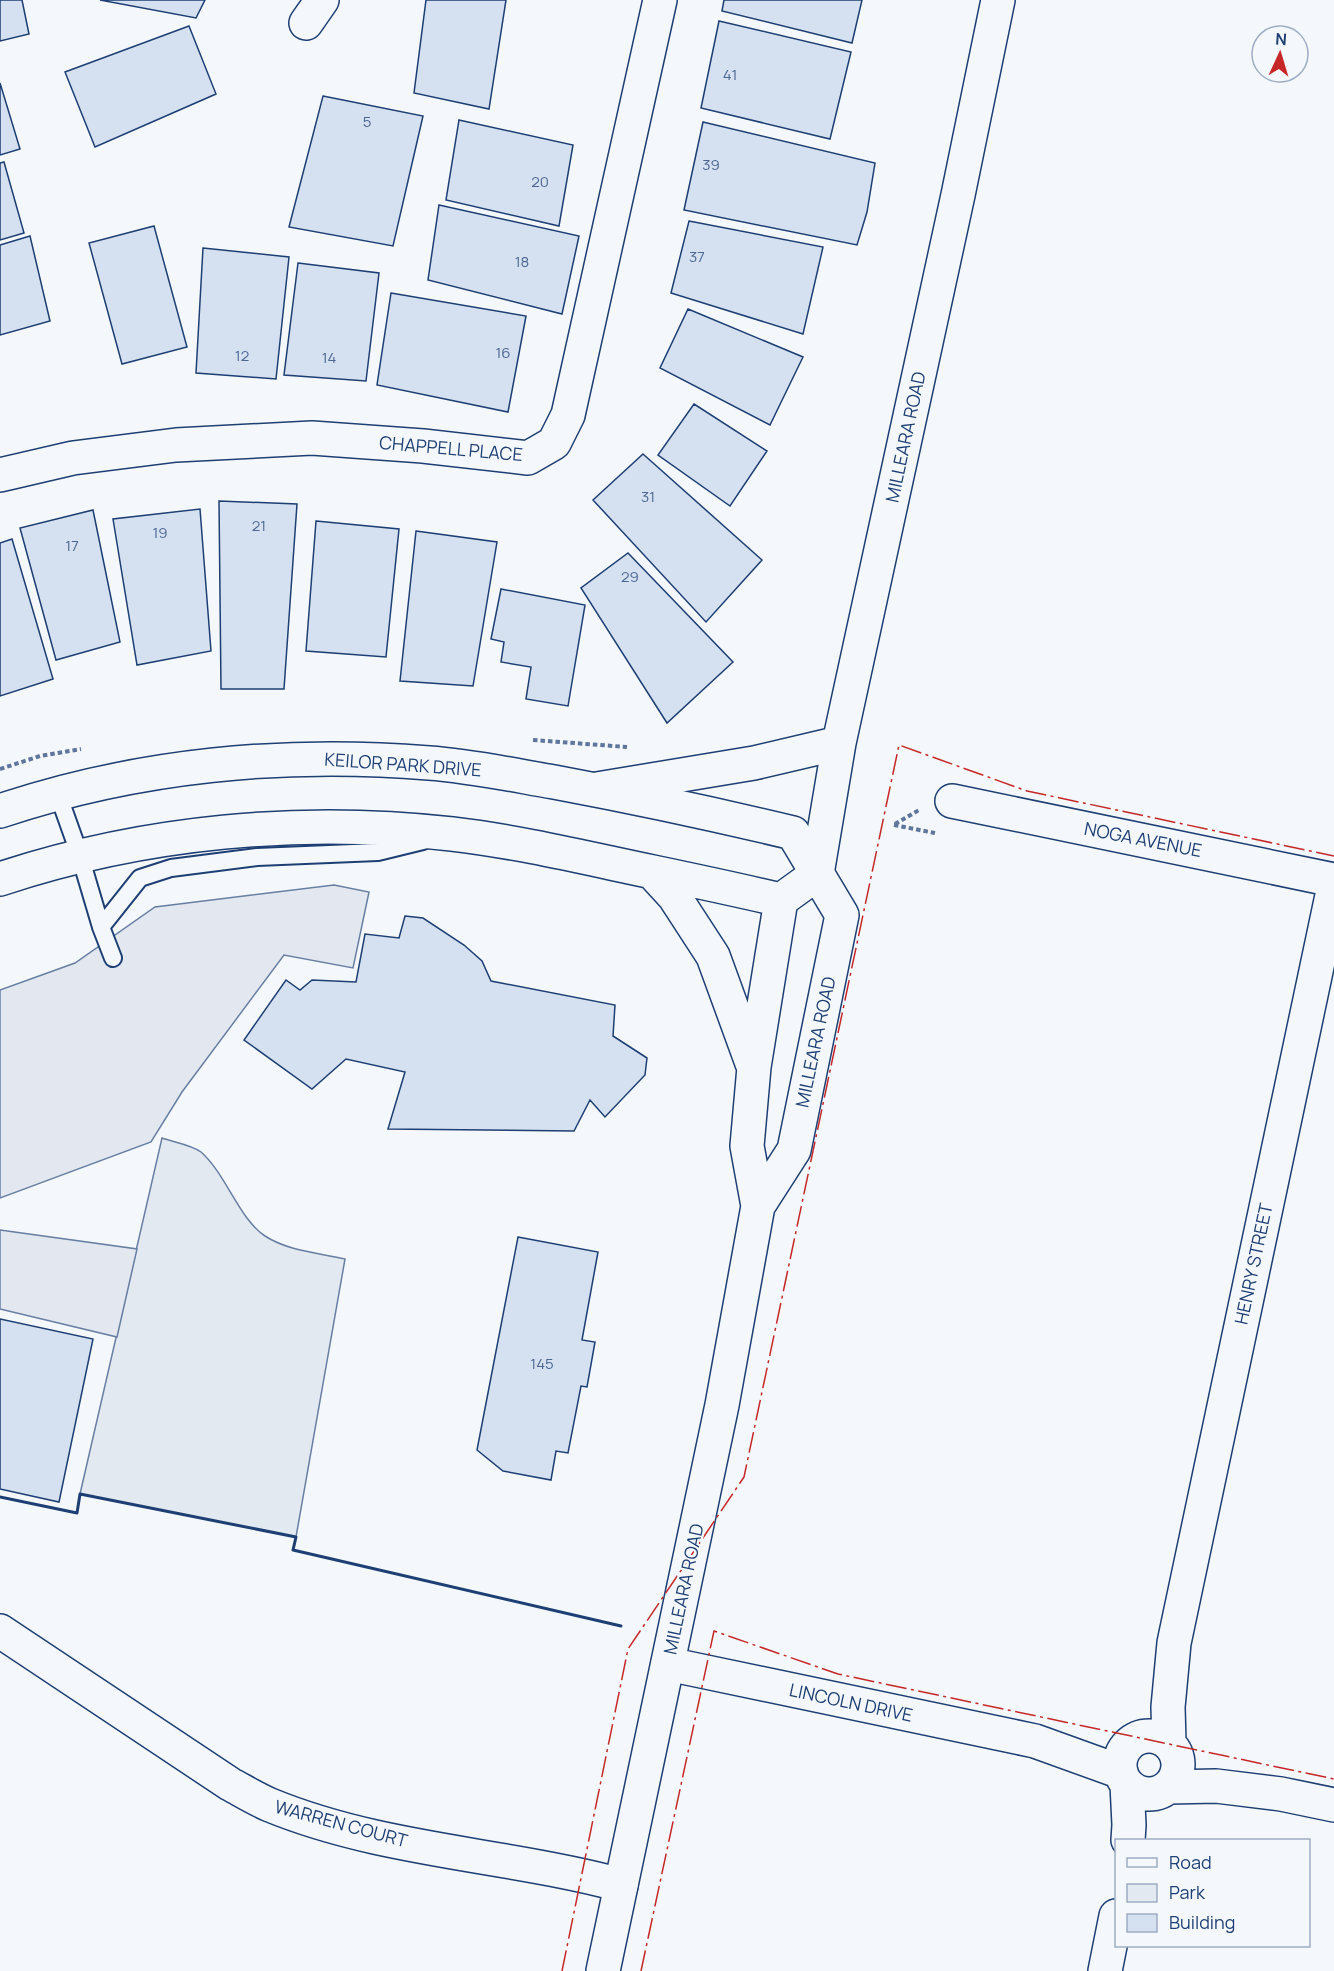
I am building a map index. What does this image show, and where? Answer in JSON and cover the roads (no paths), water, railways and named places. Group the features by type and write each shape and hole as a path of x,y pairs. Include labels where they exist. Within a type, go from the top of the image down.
{"main road":[{"name":"CHAPPELL PLACE","path":"0,476 73,458 176,445 312,438 423,446 528,458 554,443 568,415 660,0"},
{"name":"MILLEARA ROAD","path":"758,1206 794,1150 842,915 817,874 839,743 956,206 998,0"},
{"path":"595,789 754,763 839,743"},
{"name":"KEILOR PARK DRIVE","path":"0,811 58,794 171,771 291,759 347,758 432,763 595,789 793,833 817,874"},
{"name":"NOGA AVENUE","path":"952,801 1334,880"},
{"path":"0,879 80,856 149,842 270,828 316,827 391,829 453,834 522,845 781,900 817,874"},
{"path":"652,872 674,896 713,956 754,1067"},
{"name":"HENRY STREET","path":"1128,1839 1152,1711 1174,1643 1334,886"},
{"name":"MILLEARA ROAD","path":"603,1971 722,1405 758,1206 747,1146 754,1067 781,900"},
{"name":"WARREN COURT","path":"0,1631 230,1784 269,1804 308,1819 362,1833 621,1885"},
{"name":"LINCOLN DRIVE","path":"668,1664 1035,1741 1144,1755 1218,1774 1281,1794"},
{"path":"1138,1839 1142,1826 1165,1789 1175,1779 1179,1760 1144,1755"},
{"name":"LINCOLN DRIVE","path":"1144,1755 1134,1790 1143,1793 1165,1789 1216,1786 1281,1794 1334,1804"},
{"path":"1105,1971 1115,1921"}],"lane":[{"path":"58,794 80,856 100,927 113,958"},
{"path":"100,927 140,878 171,868 257,857 378,852 453,834"}]}
